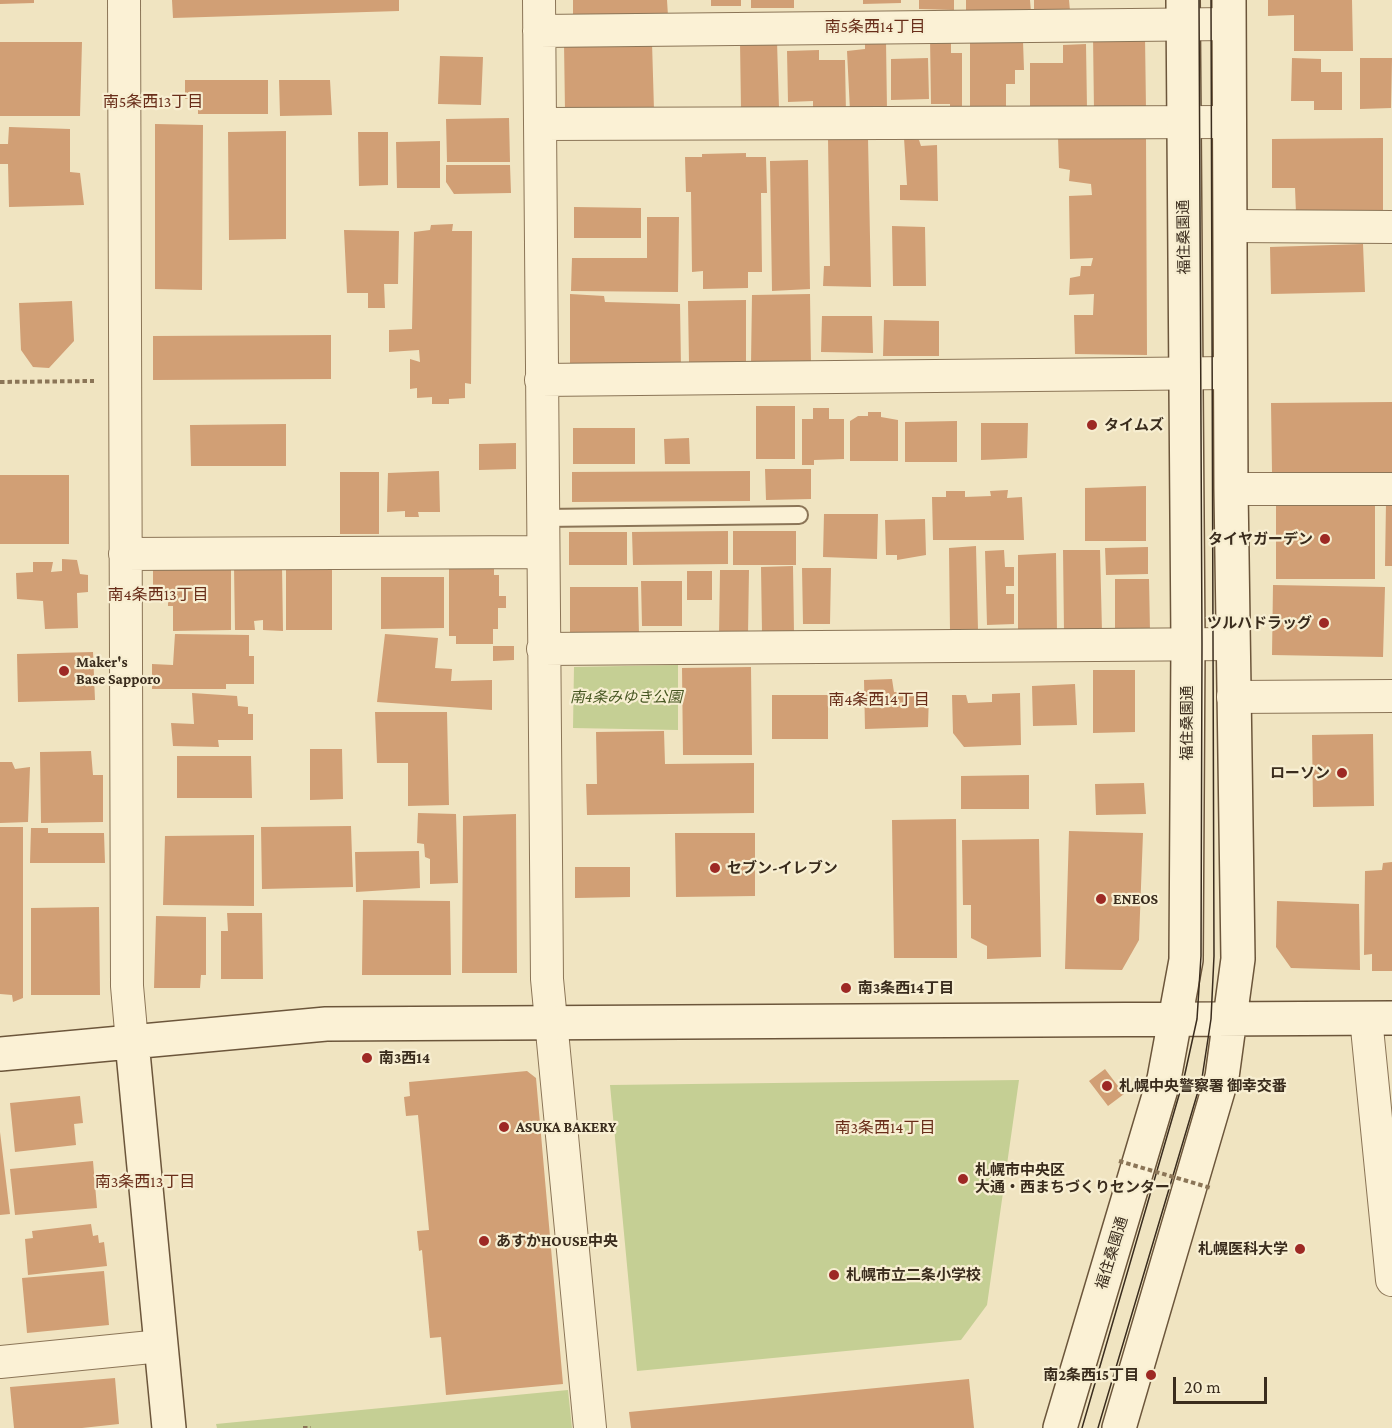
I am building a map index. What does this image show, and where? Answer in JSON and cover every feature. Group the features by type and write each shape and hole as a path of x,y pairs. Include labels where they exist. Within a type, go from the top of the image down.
{"street":[{"path":"124,0 127,986 169,1428"},
{"path":"539,0 547,979 590,1428"},
{"name":"福住桑園通","path":"1060,1428 1164,1079 1186,960 1188,644 1183,12"},
{"path":"539,31 1229,12 1231,489 1238,959 1222,1077 1119,1428"},
{"path":"540,124 1230,122"},
{"path":"1231,226 1392,226"},
{"path":"542,380 1230,373"},
{"path":"1231,489 1392,489"},
{"path":"125,554 543,552"},
{"path":"543,649 1233,644"},
{"path":"1233,697 1392,696"},
{"path":"0,1054 326,1024 1379,1018 1392,1281"},
{"path":"0,1362 161,1346"}],"lane":[{"path":"543,518 799,515"}],"path":[{"path":"0,382 104,381"},
{"path":"1119,1161 1211,1188"},
{"path":"303,1428 311,1428"}],"green space":[{"name":"南4条みゆき公園","path":"678,665 678,730 573,728 574,667"},
{"path":"1019,1080 987,1305 961,1340 637,1371 610,1085"},
{"path":"568,1390 572,1428 217,1428 216,1424"}],"building":[{"path":"0,0 34,0 34,3 0,4"},
{"path":"172,0 399,0 399,11 173,18"},
{"path":"573,0 667,0 668,16 573,18"},
{"path":"711,0 741,0 741,6 711,6"},
{"path":"751,0 794,0 794,8 751,8"},
{"path":"863,0 901,0 901,3 863,4"},
{"path":"919,0 954,0 954,10 919,9"},
{"path":"966,0 1030,0 1031,12 966,12"},
{"path":"1034,0 1069,0 1070,11 1034,12"},
{"path":"1268,0 1352,0 1353,51 1294,51 1294,15 1268,16"},
{"path":"951,36 951,53 962,53 962,110 950,110 950,104 931,104 930,37"},
{"path":"1093,36 1145,36 1146,110 1094,111"},
{"path":"970,40 1023,41 1024,70 1015,70 1015,84 1006,84 1006,111 970,111"},
{"path":"777,41 779,108 741,109 740,42"},
{"path":"865,41 886,41 887,110 850,111 847,51 865,49"},
{"path":"0,42 82,42 80,116 0,116"},
{"path":"652,42 654,110 565,111 564,43"},
{"path":"1086,44 1087,109 1030,110 1030,63 1063,63 1063,45"},
{"path":"819,50 819,60 845,60 846,114 813,114 813,101 788,102 787,51"},
{"path":"440,56 483,57 481,105 438,104"},
{"path":"928,58 929,99 891,100 891,59"},
{"path":"1292,58 1321,59 1321,72 1342,72 1342,110 1314,110 1314,101 1291,101"},
{"path":"1360,58 1392,58 1391,108 1360,109"},
{"path":"185,80 268,80 268,114 198,114 198,99 185,99"},
{"path":"279,80 330,80 332,115 280,116"},
{"path":"509,118 510,162 447,162 446,119"},
{"path":"155,124 203,125 202,290 155,289"},
{"path":"9,127 70,129 70,172 80,173 84,205 9,207 8,164 0,164 0,144 8,144"},
{"path":"286,131 286,239 229,240 228,132"},
{"path":"358,132 388,132 388,185 359,186"},
{"path":"1058,137 1146,137 1147,355 1075,354 1074,315 1093,315 1094,294 1069,295 1070,278 1080,276 1081,266 1091,266 1093,258 1070,259 1069,196 1092,195 1091,184 1069,181 1070,170 1059,168"},
{"path":"868,138 871,287 823,286 824,266 830,266 828,139"},
{"path":"904,138 919,140 921,146 937,145 938,201 900,200 900,185 907,185"},
{"path":"1383,138 1383,212 1296,213 1295,188 1272,188 1272,139"},
{"path":"440,141 440,188 397,188 396,142"},
{"path":"746,153 746,157 766,157 767,193 761,193 762,272 748,272 748,288 703,289 703,271 692,272 691,192 686,192 685,157 702,157 702,154"},
{"path":"808,160 810,289 772,291 770,161"},
{"path":"446,165 510,165 511,193 454,194 446,182"},
{"path":"574,207 641,208 641,238 574,238"},
{"path":"647,217 679,217 678,292 571,291 572,258 647,258"},
{"path":"453,224 452,231 472,231 471,384 465,383 465,398 449,399 449,404 432,404 432,397 417,398 417,388 410,389 410,359 420,362 419,350 389,352 389,330 412,329 414,232 430,230 431,225"},
{"path":"892,226 925,227 926,286 893,286"},
{"path":"344,230 399,231 398,284 384,284 385,308 368,308 368,293 347,293"},
{"path":"1363,244 1365,292 1271,294 1270,247"},
{"path":"570,294 604,296 605,302 680,304 681,367 570,369"},
{"path":"810,294 811,365 751,364 752,295"},
{"path":"746,300 746,363 689,363 688,301"},
{"path":"72,301 74,341 49,368 33,367 21,350 19,303"},
{"path":"822,316 872,316 873,353 821,352"},
{"path":"884,320 939,321 939,356 883,356"},
{"path":"331,335 331,379 153,380 153,336"},
{"path":"1392,402 1392,472 1272,472 1271,403"},
{"path":"756,406 795,406 795,459 756,459"},
{"path":"813,408 829,408 829,419 844,419 844,459 814,460 814,465 802,465 802,419 813,419"},
{"path":"868,412 881,412 881,417 898,420 898,461 850,461 850,421 858,416 868,416"},
{"path":"957,421 957,462 905,462 905,422"},
{"path":"981,423 1028,423 1027,458 981,460"},
{"path":"286,424 286,466 191,466 190,425"},
{"path":"573,428 635,428 635,464 573,464"},
{"path":"689,438 690,464 665,464 664,439"},
{"path":"516,443 516,469 479,470 479,444"},
{"path":"765,469 811,469 811,499 766,500"},
{"path":"439,471 440,512 418,512 419,517 405,517 405,511 387,512 388,473"},
{"path":"750,471 750,501 572,502 572,472"},
{"path":"340,472 379,472 379,534 340,534"},
{"path":"0,475 69,475 69,544 0,544"},
{"path":"1146,486 1146,541 1085,541 1085,488"},
{"path":"1008,490 1007,498 1022,497 1024,540 933,540 932,497 946,497 946,491 965,491 965,497 991,496 990,491"},
{"path":"1276,498 1375,499 1375,579 1276,579"},
{"path":"1386,502 1392,502 1392,566 1385,566"},
{"path":"824,514 878,514 877,559 823,557"},
{"path":"925,519 926,555 897,560 897,555 886,555 885,520"},
{"path":"728,531 728,564 633,565 632,532"},
{"path":"733,531 796,531 796,565 733,565"},
{"path":"569,532 627,532 627,565 569,565"},
{"path":"976,546 978,630 950,631 949,548"},
{"path":"1148,547 1148,574 1106,575 1105,548"},
{"path":"1004,550 1005,567 1014,567 1014,586 1006,586 1006,594 1014,594 1014,624 987,625 985,551"},
{"path":"1063,550 1100,550 1102,632 1064,632"},
{"path":"1056,553 1057,633 1018,634 1018,555"},
{"path":"62,559 77,560 80,574 88,575 88,592 77,593 78,628 45,629 43,601 17,599 16,573 33,572 33,562 53,562 51,572 62,571"},
{"path":"456,561 494,561 494,575 499,575 499,596 506,596 506,608 498,608 498,629 493,629 493,644 456,644 456,636 449,636 449,568 455,568"},
{"path":"307,563 332,563 332,630 286,630 286,570 307,570"},
{"path":"153,565 231,565 231,630 173,631 173,606 168,606 168,599 153,595"},
{"path":"234,566 282,566 283,631 263,630 263,620 254,621 255,630 235,630"},
{"path":"793,566 794,633 762,633 761,567"},
{"path":"802,568 831,568 830,624 803,624"},
{"path":"720,570 749,570 748,635 719,635"},
{"path":"687,571 712,571 712,600 687,600"},
{"path":"381,577 444,577 444,628 381,629"},
{"path":"1115,579 1149,579 1150,632 1115,632"},
{"path":"641,581 682,581 682,626 642,626"},
{"path":"1273,585 1385,587 1383,657 1272,655"},
{"path":"570,587 638,587 639,635 570,634"},
{"path":"175,634 249,635 249,656 254,656 254,684 226,684 226,689 152,689 152,664 173,665"},
{"path":"385,634 438,638 435,668 452,669 451,681 492,680 492,710 377,702"},
{"path":"493,646 514,646 514,660 493,661"},
{"path":"93,652 95,700 18,702 17,654"},
{"path":"751,667 752,755 683,755 682,668"},
{"path":"1093,670 1135,670 1135,732 1093,733"},
{"path":"892,679 894,692 929,693 928,727 865,729 864,680"},
{"path":"1075,684 1077,725 1033,726 1032,686"},
{"path":"192,693 237,696 238,706 248,707 248,714 253,714 253,740 218,740 219,747 173,746 171,723 194,724"},
{"path":"1020,693 1021,745 964,747 953,733 952,695 966,695 968,703 992,702 992,694"},
{"path":"772,695 828,695 828,739 772,739"},
{"path":"375,712 447,712 449,805 408,806 408,763 377,763"},
{"path":"664,731 665,764 754,763 754,813 587,815 586,784 597,784 596,732"},
{"path":"1373,734 1374,806 1313,807 1312,735"},
{"path":"310,749 342,749 343,799 310,800"},
{"path":"91,751 93,775 103,775 103,822 41,823 40,752"},
{"path":"177,756 251,756 252,798 177,798"},
{"path":"0,762 12,762 15,769 30,767 28,822 0,823"},
{"path":"1029,775 1029,809 961,809 961,776"},
{"path":"1144,783 1146,814 1096,815 1095,784"},
{"path":"418,813 456,814 458,883 430,884 430,859 425,857 424,844 417,843"},
{"path":"516,814 517,973 462,973 463,816"},
{"path":"956,819 957,958 894,958 892,820"},
{"path":"351,826 353,887 262,889 261,827"},
{"path":"0,827 23,827 23,998 13,1002 12,995 0,994"},
{"path":"31,828 48,828 48,833 104,833 105,863 30,863"},
{"path":"1069,831 1143,833 1139,940 1122,970 1065,969"},
{"path":"675,833 755,833 755,896 676,897"},
{"path":"254,835 254,906 163,905 165,836"},
{"path":"1039,839 1041,957 987,959 987,946 971,938 971,905 963,905 962,840"},
{"path":"419,851 420,888 356,892 355,852"},
{"path":"1392,862 1392,971 1372,971 1372,954 1364,955 1365,871 1382,870 1383,863"},
{"path":"575,867 630,867 630,897 575,898"},
{"path":"363,900 450,901 451,975 362,975"},
{"path":"1277,901 1359,904 1360,970 1291,968 1276,947"},
{"path":"99,907 100,995 31,995 31,908"},
{"path":"227,913 262,913 263,979 221,979 221,931 228,931"},
{"path":"156,916 206,917 206,975 201,975 200,988 154,988"},
{"path":"1105,1069 1124,1094 1108,1106 1089,1081"},
{"name":"あすかHOUSE中央","path":"527,1071 536,1078 563,1384 446,1395 441,1337 430,1338 422,1250 419,1251 417,1231 429,1230 418,1115 406,1116 404,1097 410,1096 409,1082"},
{"path":"80,1096 83,1123 74,1124 76,1145 15,1152 10,1103"},
{"path":"0,1132 10,1214 0,1215"},
{"path":"93,1161 97,1208 15,1215 10,1169"},
{"path":"91,1224 93,1236 98,1235 99,1243 104,1242 107,1266 28,1275 25,1239 33,1238 32,1231"},
{"path":"104,1271 109,1325 27,1333 22,1278"},
{"path":"115,1378 119,1424 82,1428 14,1428 10,1387"},
{"path":"969,1379 974,1428 631,1428 629,1412"}],"tram line":[{"path":"1082,1428 1184,1078 1197,1019 1201,956 1202,644 1199,0"},
{"path":"1098,1428 1202,1078 1211,1019 1214,956 1211,0"}],"place":[{"name":"タイムズ","path":"1092,425"},
{"name":"タイヤガーデン","path":"1325,539"},
{"name":"ツルハドラッグ","path":"1324,623"},
{"name":"Maker's Base Sapporo","path":"64,671"},
{"name":"ローソン","path":"1342,773"},
{"name":"セブン-イレブン","path":"715,868"},
{"name":"ENEOS","path":"1101,899"},
{"name":"南3条西14丁目","path":"846,988"},
{"name":"南3西14","path":"367,1058"},
{"name":"札幌中央警察署 御幸交番","path":"1107,1086"},
{"name":"ASUKA BAKERY","path":"504,1127"},
{"name":"札幌市中央区 大通・西まちづくりセンター","path":"963,1179"},
{"name":"あすかHOUSE中央","path":"484,1241"},
{"name":"札幌医科大学","path":"1300,1249"},
{"name":"札幌市立二条小学校","path":"834,1275"},
{"name":"南2条西15丁目","path":"1151,1375"}],"district":[{"name":"南5条西14丁目","path":"875,27"},
{"name":"南5条西13丁目","path":"153,102"},
{"name":"南4条西13丁目","path":"158,595"},
{"name":"南4条西14丁目","path":"879,700"},
{"name":"南3条西14丁目","path":"885,1128"},
{"name":"南3条西13丁目","path":"145,1182"}]}
